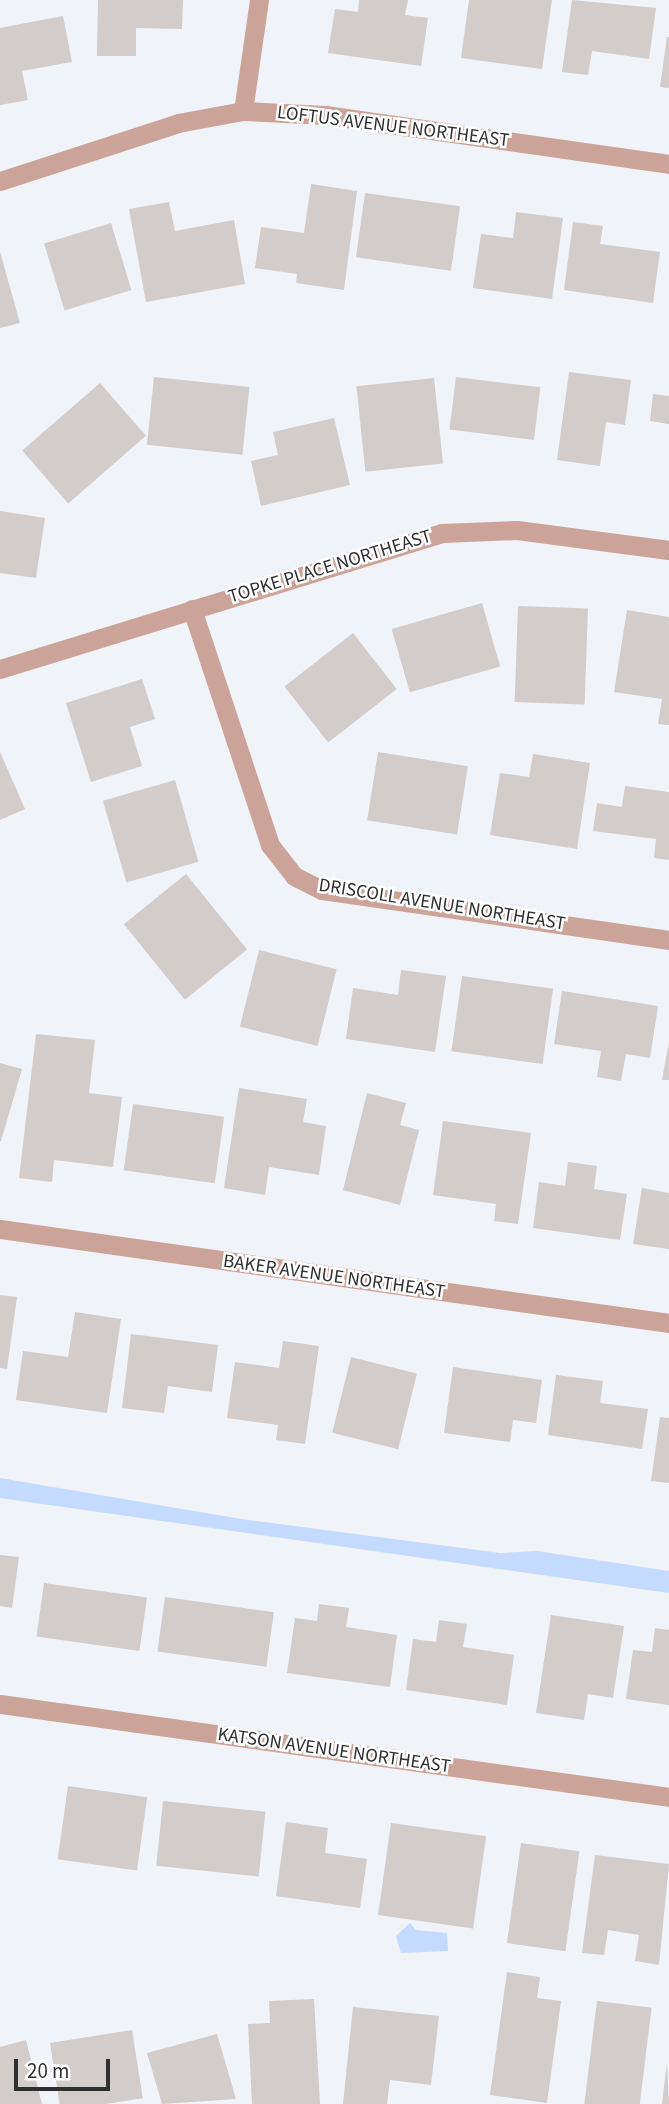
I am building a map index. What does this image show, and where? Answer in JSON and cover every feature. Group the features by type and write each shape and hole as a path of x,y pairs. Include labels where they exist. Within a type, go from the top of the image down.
{"street":[{"path":"243,110 260,0"},
{"name":"LOFTUS AVENUE NORTHEAST","path":"0,181 178,122 243,110 325,116 669,164"},
{"name":"TOPKE PLACE NORTHEAST","path":"0,669 442,533 517,530 669,550"},
{"name":"DRISCOLL AVENUE NORTHEAST","path":"192,609 270,845 294,876 322,890 669,940"},
{"name":"BAKER AVENUE NORTHEAST","path":"0,1229 669,1323"},
{"name":"KATSON AVENUE NORTHEAST","path":"0,1704 669,1797"}],"water":[{"path":"0,1478 241,1519 500,1553 537,1551 669,1571 669,1593 0,1498"},
{"path":"410,1923 416,1930 447,1933 448,1951 401,1953 396,1936"}],"building":[{"path":"98,0 183,0 182,29 136,28 136,56 97,56"},
{"path":"359,0 408,0 405,15 428,18 421,66 328,53 335,9 358,12"},
{"path":"469,0 552,0 542,69 461,58"},
{"path":"572,0 656,8 649,59 592,51 588,75 562,72"},
{"path":"63,16 72,62 22,71 28,100 0,105 0,28"},
{"path":"669,37 669,88 660,87"},
{"path":"311,184 357,191 344,290 296,283 297,274 255,268 261,227 304,233"},
{"path":"365,193 460,206 451,271 356,257"},
{"path":"169,202 175,231 234,220 245,284 146,302 129,209"},
{"path":"516,212 563,218 552,299 473,288 481,234 513,238"},
{"path":"573,222 603,226 600,244 660,252 653,303 564,290"},
{"path":"111,223 131,290 65,310 44,243"},
{"path":"0,252 20,323 0,328"},
{"path":"569,372 631,380 625,425 606,422 600,466 557,460"},
{"path":"154,377 249,387 242,455 147,445"},
{"path":"456,377 540,387 534,440 450,430"},
{"path":"434,378 443,464 365,472 356,386"},
{"path":"100,383 146,436 68,503 22,451"},
{"path":"653,394 669,396 669,424 650,421"},
{"path":"334,418 350,485 261,506 251,461 278,455 273,432"},
{"path":"0,511 45,518 36,578 0,573"},
{"path":"482,603 500,666 410,692 392,629"},
{"path":"518,606 588,608 585,704 515,702"},
{"path":"627,610 669,617 669,725 658,724 662,699 614,692"},
{"path":"353,633 397,689 328,743 284,687"},
{"path":"142,679 155,719 130,727 142,766 91,782 66,703"},
{"path":"0,752 25,809 0,820"},
{"path":"378,752 468,766 457,834 367,820"},
{"path":"533,754 590,763 577,849 490,835 500,773 529,777"},
{"path":"175,780 198,862 126,882 103,801"},
{"path":"625,786 669,792 669,860 654,858 656,839 593,831 597,803 622,807"},
{"path":"186,874 247,949 185,1000 124,924"},
{"path":"259,950 337,969 318,1046 240,1027"},
{"path":"401,970 446,976 435,1052 346,1039 353,988 398,995"},
{"path":"462,976 553,989 543,1064 451,1051"},
{"path":"562,991 658,1006 650,1058 626,1054 621,1081 597,1077 601,1051 554,1044"},
{"path":"36,1034 95,1040 89,1093 122,1097 113,1167 54,1160 52,1182 19,1178"},
{"path":"669,1042 669,1080 662,1080"},
{"path":"0,1063 22,1069 1,1141 0,1141"},
{"path":"239,1088 307,1099 303,1122 326,1126 319,1175 269,1167 265,1195 224,1188"},
{"path":"367,1093 406,1103 400,1125 419,1130 400,1205 343,1190"},
{"path":"133,1104 224,1117 215,1183 124,1170"},
{"path":"443,1121 531,1133 518,1224 494,1221 496,1204 433,1195"},
{"path":"568,1162 597,1166 594,1189 627,1194 620,1240 533,1228 539,1182 565,1186"},
{"path":"642,1188 669,1193 669,1249 633,1244"},
{"path":"0,1295 17,1297 7,1369 0,1368"},
{"path":"75,1312 121,1319 107,1413 16,1400 23,1351 68,1357"},
{"path":"131,1334 218,1345 212,1392 168,1386 164,1413 122,1408"},
{"path":"283,1341 319,1346 305,1444 276,1440 278,1425 227,1418 235,1362 279,1368"},
{"path":"351,1357 417,1373 398,1449 332,1433"},
{"path":"453,1367 542,1380 536,1423 513,1420 510,1442 444,1433"},
{"path":"556,1375 603,1381 600,1403 648,1409 642,1449 548,1435"},
{"path":"660,1417 669,1418 669,1483 651,1481"},
{"path":"0,1555 19,1557 12,1608 0,1606"},
{"path":"44,1583 147,1597 139,1651 36,1636"},
{"path":"165,1597 274,1612 266,1667 157,1651"},
{"path":"319,1604 349,1608 346,1627 397,1635 390,1687 287,1673 295,1618 317,1621"},
{"path":"551,1615 624,1626 613,1698 588,1694 584,1720 536,1713"},
{"path":"439,1620 467,1624 463,1647 514,1655 507,1705 406,1690 413,1639 436,1642"},
{"path":"655,1628 669,1630 669,1705 626,1699 633,1650 652,1652"},
{"path":"68,1786 147,1797 137,1870 58,1859"},
{"path":"163,1801 265,1812 259,1876 156,1866"},
{"path":"286,1822 328,1828 325,1853 367,1859 360,1908 276,1896"},
{"path":"391,1823 486,1836 473,1928 378,1915"},
{"path":"521,1843 579,1851 565,1951 507,1943"},
{"path":"595,1855 669,1864 659,1965 635,1961 639,1935 608,1930 604,1955 582,1953"},
{"path":"507,1972 540,1977 537,1998 561,2001 547,2103 490,2095"},
{"path":"314,1999 320,2104 252,2104 248,2024 270,2023 269,2001"},
{"path":"597,2001 652,2008 640,2104 584,2104"},
{"path":"353,2007 439,2016 431,2085 390,2080 387,2104 343,2104"},
{"path":"132,2030 143,2098 106,2104 60,2104 50,2043"},
{"path":"217,2034 236,2099 162,2104 147,2053"},
{"path":"26,2040 42,2104 0,2104 0,2047"},
{"path":"667,2062 669,2104 662,2104"}]}
